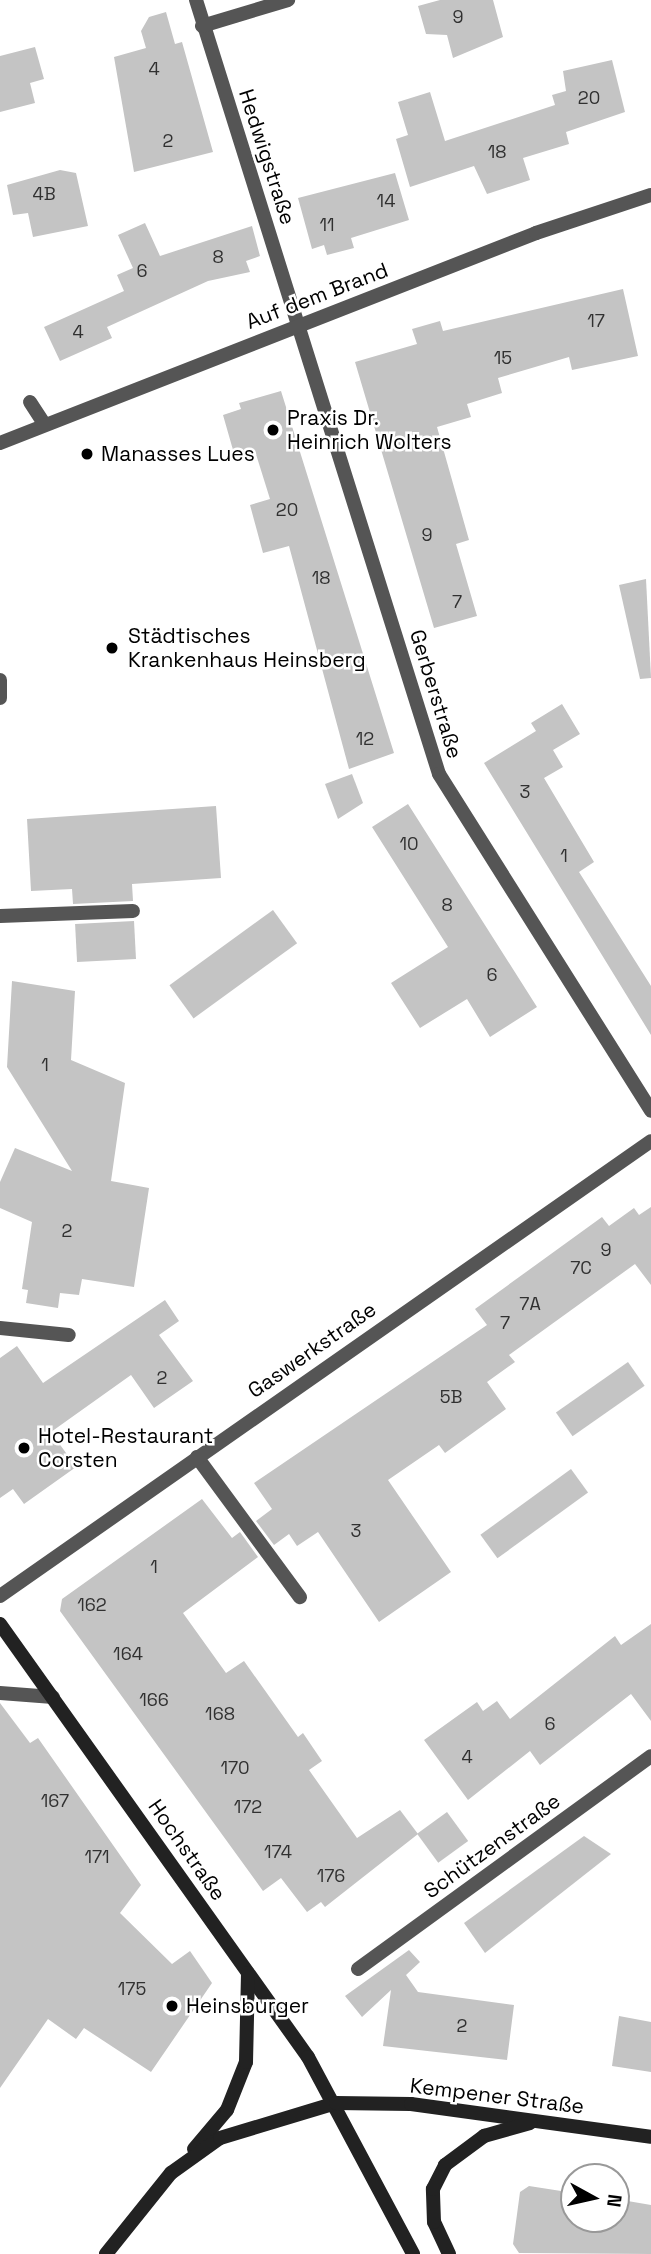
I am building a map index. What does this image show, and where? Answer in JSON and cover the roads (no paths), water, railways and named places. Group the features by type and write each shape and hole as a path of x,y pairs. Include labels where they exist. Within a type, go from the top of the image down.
{"street":[{"name":"Hedwigstraße","path":"195,0 300,327"},
{"path":"202,26 288,0"},
{"name":"Auf dem Brand","path":"0,443 651,194"},
{"name":"Gerberstraße","path":"300,327 439,774 651,1111"},
{"path":"30,402 45,425"},
{"path":"0,916 133,911"},
{"name":"Gaswerkstraße","path":"0,1596 651,1142"},
{"path":"0,1328 69,1335"},
{"path":"197,1457 300,1597"},
{"name":"Hochstraße","path":"0,1624 248,1972 336,2103 413,2254"},
{"path":"0,1693 53,1697"},
{"name":"Schützenstraße","path":"358,1969 651,1756"},
{"path":"106,2254 227,2110 240,2082 251,2045 248,1972"},
{"name":"Kempener Straße","path":"171,2174 220,2138 336,2103 411,2105 651,2137"},
{"path":"449,2254 434,2222 433,2189 445,2165 484,2136 535,2122"}],"place":[{"name":"Praxis Dr. Heinrich Wolters","path":"273,430"},
{"name":"Manasses Lues","path":"87,454"},
{"name":"Städtisches Krankenhaus Heinsberg","path":"112,648"},
{"name":"Hotel-Restaurant Corsten","path":"24,1448"},
{"name":"Heinsburger","path":"172,2006"}]}
